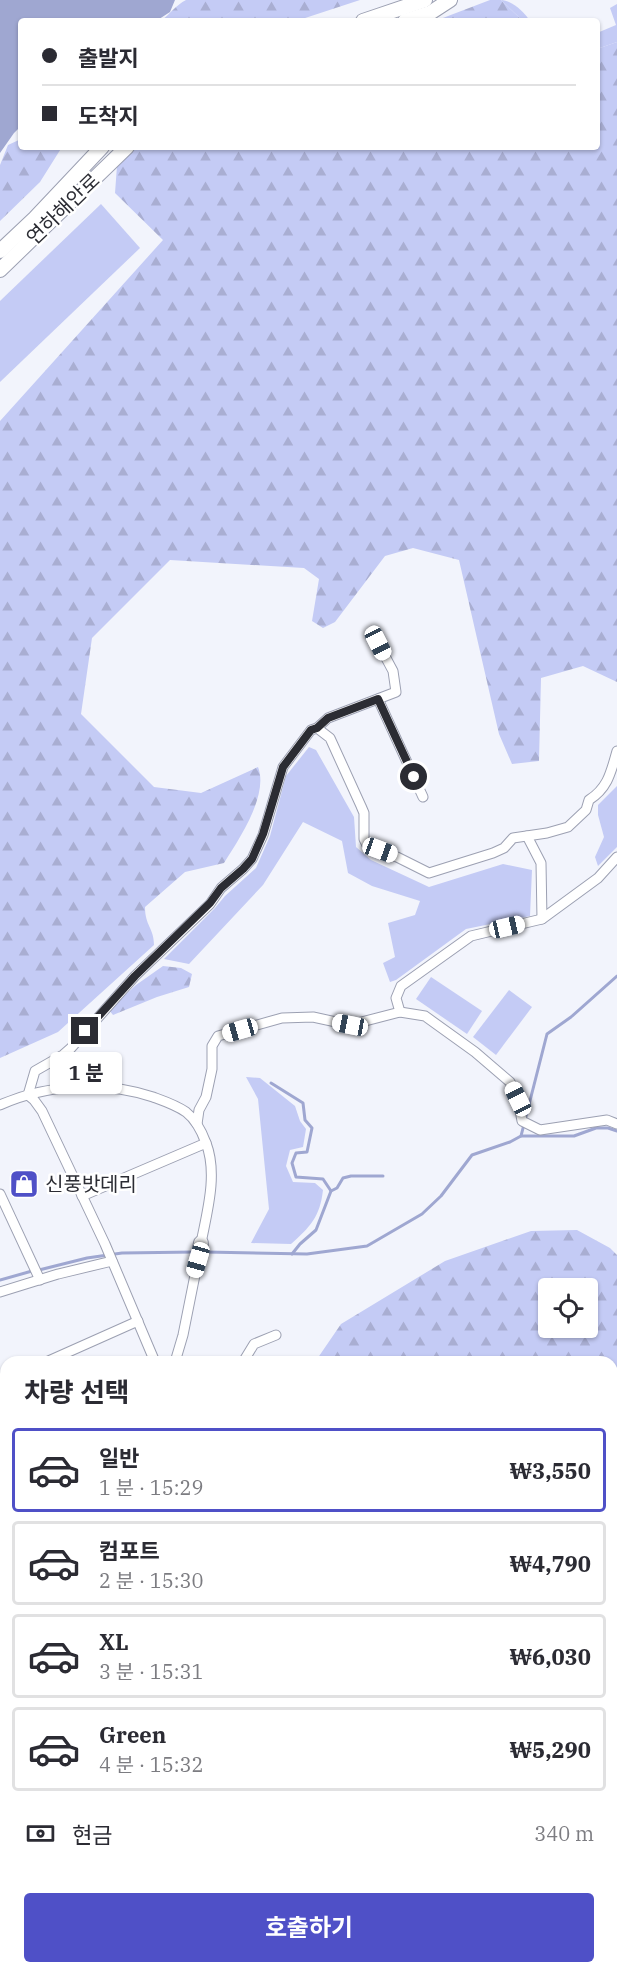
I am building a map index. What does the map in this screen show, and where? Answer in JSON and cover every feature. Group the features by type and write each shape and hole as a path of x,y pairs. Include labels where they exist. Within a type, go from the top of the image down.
{"street":[{"path":"372,18 425,0"},
{"path":"414,18 430,13 450,0"},
{"name":"연하해안로","path":"0,251 99,150"},
{"name":"연하해안로","path":"0,270 124,150"},
{"path":"28,1095 35,1071 71,1048 135,976 252,859 263,834 283,767 311,730 317,728 328,718 396,692 393,671 378,643"},
{"path":"378,699 423,797"},
{"path":"317,728 330,738 364,813 364,839 367,845 397,856 429,873 494,853 504,848 513,838 568,827 586,810 589,800 600,793 607,784 617,752"},
{"path":"527,836 541,863 542,919"},
{"path":"400,1012 396,998 401,986 471,936 542,919 598,878 617,857"},
{"path":"197,1125 198,1110 206,1097 212,1069 213,1046 218,1036 282,1018 313,1017 350,1025 400,1012 425,1017 475,1053 510,1083 518,1099 522,1120 540,1130 607,1120 617,1124"},
{"path":"0,1105 28,1095 96,1086 136,1092 170,1103 187,1113 197,1125 209,1154 211,1179 198,1260 177,1356"},
{"path":"28,1095 42,1111 105,1244 152,1356"},
{"path":"82,1196 206,1143"},
{"path":"0,1194 40,1280"},
{"path":"0,1292 112,1262"},
{"path":"60,1356 138,1322"},
{"path":"247,1356 254,1344 276,1335"}],"green space":[{"path":"186,0 360,0 305,18 164,18"},
{"path":"490,0 501,0 520,18 443,18"},
{"path":"501,0 514,5 528,18 520,18"},
{"path":"617,4 617,42 600,48 600,32 616,25 610,8"},
{"path":"617,42 617,682 583,666 541,678 539,761 512,764 499,734 459,560 413,548 385,556 335,622 323,628 312,621 319,579 304,568 170,560 92,638 81,714 154,787 201,793 258,767 260,778 256,803 224,863 185,872 145,907 154,945 58,1032 0,1058 0,421 163,240 115,193 117,166 133,150 600,150 600,48"},
{"path":"18,140 18,150 60,150 40,182 0,221 0,165 8,145"},
{"path":"101,204 140,248 0,382 0,301"},
{"path":"309,747 316,750 354,817 356,847 371,860 429,887 503,864 532,870 530,916 466,929 390,982 383,963 395,957 388,923 415,915 420,901 372,886 348,873 342,841 303,822 263,885 189,964 164,959 225,896 256,868 270,836 286,776"},
{"path":"617,786 617,847 598,866 595,857 604,837 598,815 598,805"},
{"path":"163,966 181,968 192,974 189,987 113,1015 109,1010 136,985"},
{"path":"431,977 482,1011 467,1034 416,999"},
{"path":"509,990 532,1007 496,1055 473,1037"},
{"path":"246,1077 260,1078 295,1106 300,1121 306,1129 303,1147 290,1150 286,1166 293,1182 315,1183 323,1190 322,1199 313,1221 291,1244 251,1243 269,1209 258,1099"},
{"path":"577,1230 610,1248 617,1255 617,1356 319,1356 341,1324 445,1261 531,1231"}],"shaded area":[{"path":"0,0 175,0 170,12 161,18 18,18 18,129 0,153"}],"waterway":[{"path":"521,1136 547,1034 571,1017 617,976"},
{"path":"271,1083 303,1103 305,1120 312,1128 307,1152 296,1153 292,1163 296,1177 323,1179 331,1191 316,1230 292,1254"},
{"path":"205,1252 307,1254 367,1246 422,1214 441,1196 472,1155 521,1136 574,1136 596,1128 617,1131"},
{"path":"331,1191 337,1188 343,1178 383,1176"},
{"path":"39,1270 87,1258 122,1253 195,1252"},
{"path":"0,1280 32,1271"}],"place":[{"name":"신풍밧데리","path":"24,1184"}],"route":[{"path":"85,1031 135,976 252,859 263,834 283,767 311,730 317,728 328,718 378,699 414,777"}]}
